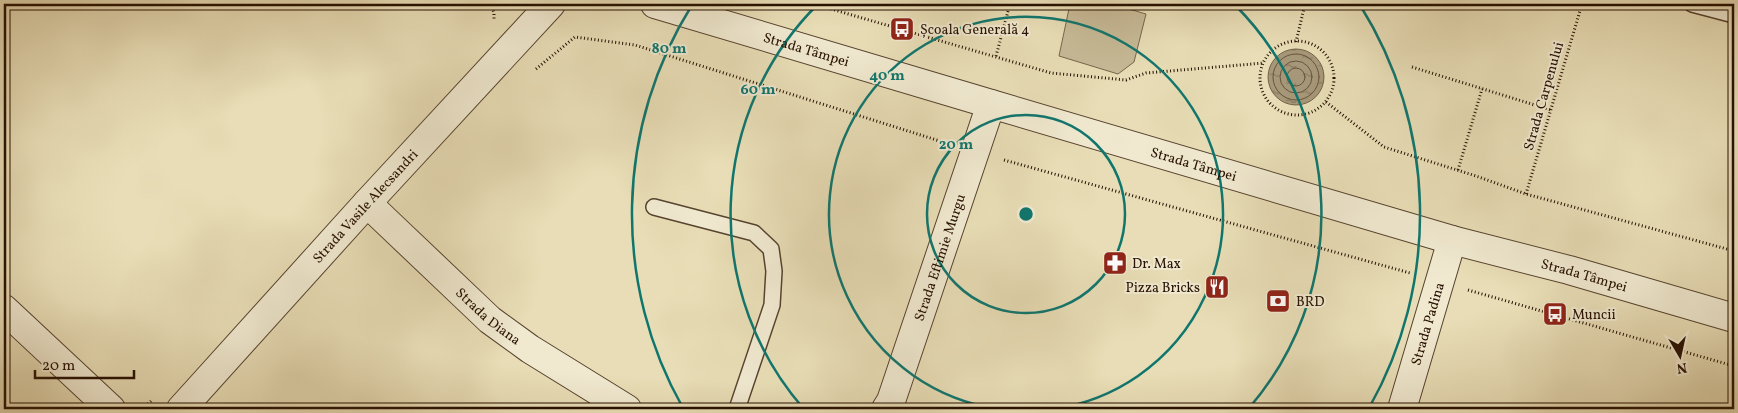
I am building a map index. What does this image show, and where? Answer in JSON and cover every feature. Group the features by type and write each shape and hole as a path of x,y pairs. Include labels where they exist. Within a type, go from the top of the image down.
{"street":[{"name":"Strada Vasile Alecsandri","path":"180,409 551,4"},
{"name":"Strada Tâmpei","path":"655,4 1452,240 1569,270 1734,318"},
{"name":"Strada Eftimie Murgu","path":"886,409 894,392 991,104"},
{"name":"Strada Diana","path":"367,203 490,320 530,349 627,409"},
{"name":"Strada Padina","path":"1402,409 1452,240"},
{"path":"4,308 111,409"}],"lane":[{"path":"1692,4 1734,15"},
{"path":"654,207 754,233 771,249 774,271 772,305 738,409"}],"path":[{"path":"814,4 1051,73 1126,80 1146,73 1264,63"},
{"path":"996,56 1010,4"},
{"path":"1296,42 1305,4"},
{"name":"Strada Carpenului","path":"1526,194 1582,4"},
{"path":"533,71 575,37 635,45 950,144"},
{"path":"1296,42 1309,43 1325,54 1332,65 1334,82 1333,90 1321,108 1309,113 1296,115 1283,112 1272,105 1265,95 1261,84 1261,72 1271,52 1283,44 1296,42"},
{"path":"1412,67 1551,110"},
{"path":"1458,170 1482,89"},
{"path":"1326,102 1384,147 1526,194 1734,251"},
{"path":"995,158 1415,274"},
{"path":"1459,287 1734,366"}],"shaded area":[{"path":"1070,4 1112,4 1146,14 1134,62 1118,74 1059,56"}],"water":[{"path":"1296,49 1311,54 1319,62 1324,77 1319,92 1311,100 1296,105 1281,100 1273,92 1268,77 1273,62 1281,54"}],"place":[{"name":"Școala Generală 4","path":"902,29"},
{"name":"Dr. Max","path":"1115,263"},
{"name":"Pizza Bricks","path":"1217,287"},
{"name":"BRD","path":"1278,301"},
{"name":"Muncii","path":"1555,314"}]}
